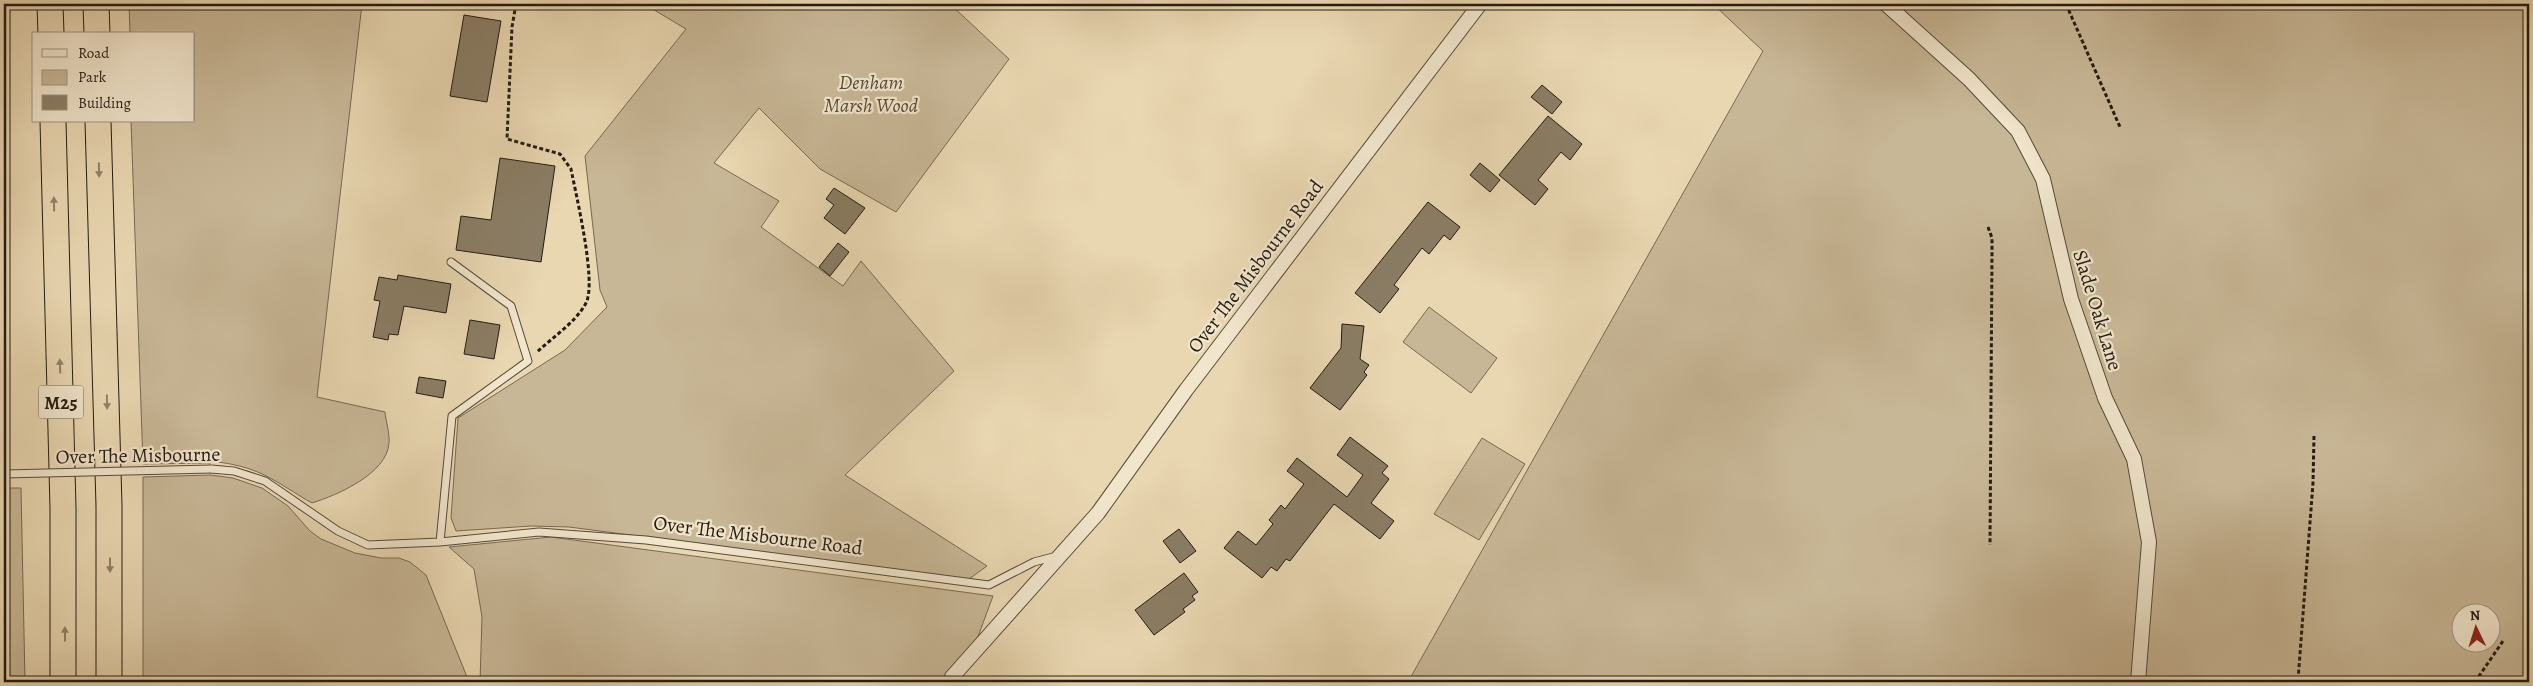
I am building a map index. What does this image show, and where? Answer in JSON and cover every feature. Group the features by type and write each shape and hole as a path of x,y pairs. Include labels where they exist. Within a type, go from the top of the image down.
{"highway":[{"path":"50,4 51,32"},
{"path":"96,4 97,32"},
{"name":"M25","path":"53,122 63,508 63,682"},
{"name":"M25","path":"98,122 109,506 109,682"}],"street":[{"name":"Over The Misbourne Road","path":"952,678 1064,554 1098,513 1198,374 1480,4"},
{"name":"Slade Oak Lane","path":"1886,4 1969,79 2018,131 2043,179 2071,299 2105,398 2134,459 2149,542 2138,682"}],"lane":[{"path":"440,542 452,416 528,361 511,306 451,262"},
{"name":"Over The Misbourne","path":"4,474 211,468 234,471 265,481 338,531 368,545 440,542"},
{"name":"Over The Misbourne Road","path":"440,542 539,532 588,535 646,540 989,585 1034,562 1064,554"}],"path":[{"path":"516,4 512,27 507,139 560,154 571,169 591,281 587,301 579,313 528,361"},
{"path":"2066,4 2120,128"},
{"path":"1988,227 1992,238 1990,545"},
{"path":"2298,680 2313,484 2314,436"},
{"path":"2475,682 2503,641"}],"green space":[{"path":"4,4 8,367 4,367"},
{"path":"129,4 362,4 317,397 385,412 389,443 386,454 380,464 359,482 334,495 312,503 258,472 218,462 219,454 211,463 143,464 131,122 195,122 195,32 130,32"},
{"name":"Denham Marsh Wood","path":"621,4 950,4 1009,59 896,212 820,169 759,108 714,163 779,201 761,227 843,286 861,261 954,371 845,475 987,566 969,579 569,527 531,526 456,531 451,518 458,418 565,350 607,307 600,290 585,156 686,29 651,8"},
{"path":"1713,4 2529,4 2529,682 1408,682 1763,51"},
{"path":"1429,307 1497,358 1471,393 1403,342"},
{"path":"1482,438 1525,464 1479,540 1434,514"},
{"path":"211,475 233,478 262,488 288,506 310,531 321,539 355,553 381,558 399,558 410,562 426,575 469,682 143,682 143,477"},
{"path":"4,488 21,488 25,682 4,682"},
{"path":"551,537 993,596 973,650 948,682 480,682 482,617 474,569 449,547"}],"building":[{"path":"464,15 501,21 487,102 450,96"},
{"path":"1542,85 1562,102 1552,114 1531,97"},
{"path":"1548,116 1582,144 1570,160 1561,152 1538,180 1548,189 1535,205 1499,175"},
{"path":"500,158 555,166 541,262 456,250 461,216 491,220"},
{"path":"1480,163 1500,180 1490,192 1470,175"},
{"path":"834,188 865,208 845,234 824,218 834,205 826,199"},
{"path":"1428,202 1460,227 1450,240 1444,235 1429,254 1422,248 1394,285 1399,289 1380,313 1355,293"},
{"path":"838,243 849,252 830,276 819,267"},
{"path":"398,275 451,284 446,313 404,306 398,335 389,334 388,340 373,337 380,301 374,300 379,277 397,280"},
{"path":"470,320 500,325 494,359 464,354"},
{"path":"1342,324 1364,326 1360,359 1369,365 1364,372 1367,375 1340,410 1310,388 1341,348"},
{"path":"419,377 446,381 443,398 416,393"},
{"path":"1350,437 1388,466 1382,473 1389,479 1371,503 1394,521 1380,539 1334,504 1290,561 1286,559 1277,571 1271,567 1262,578 1224,548 1238,531 1256,545 1273,524 1269,520 1281,505 1285,509 1304,484 1287,471 1297,458 1347,497 1363,475 1337,455"},
{"path":"1179,529 1196,551 1180,563 1163,541"},
{"path":"1184,573 1198,592 1192,596 1195,600 1183,609 1185,612 1154,635 1135,610"}]}
